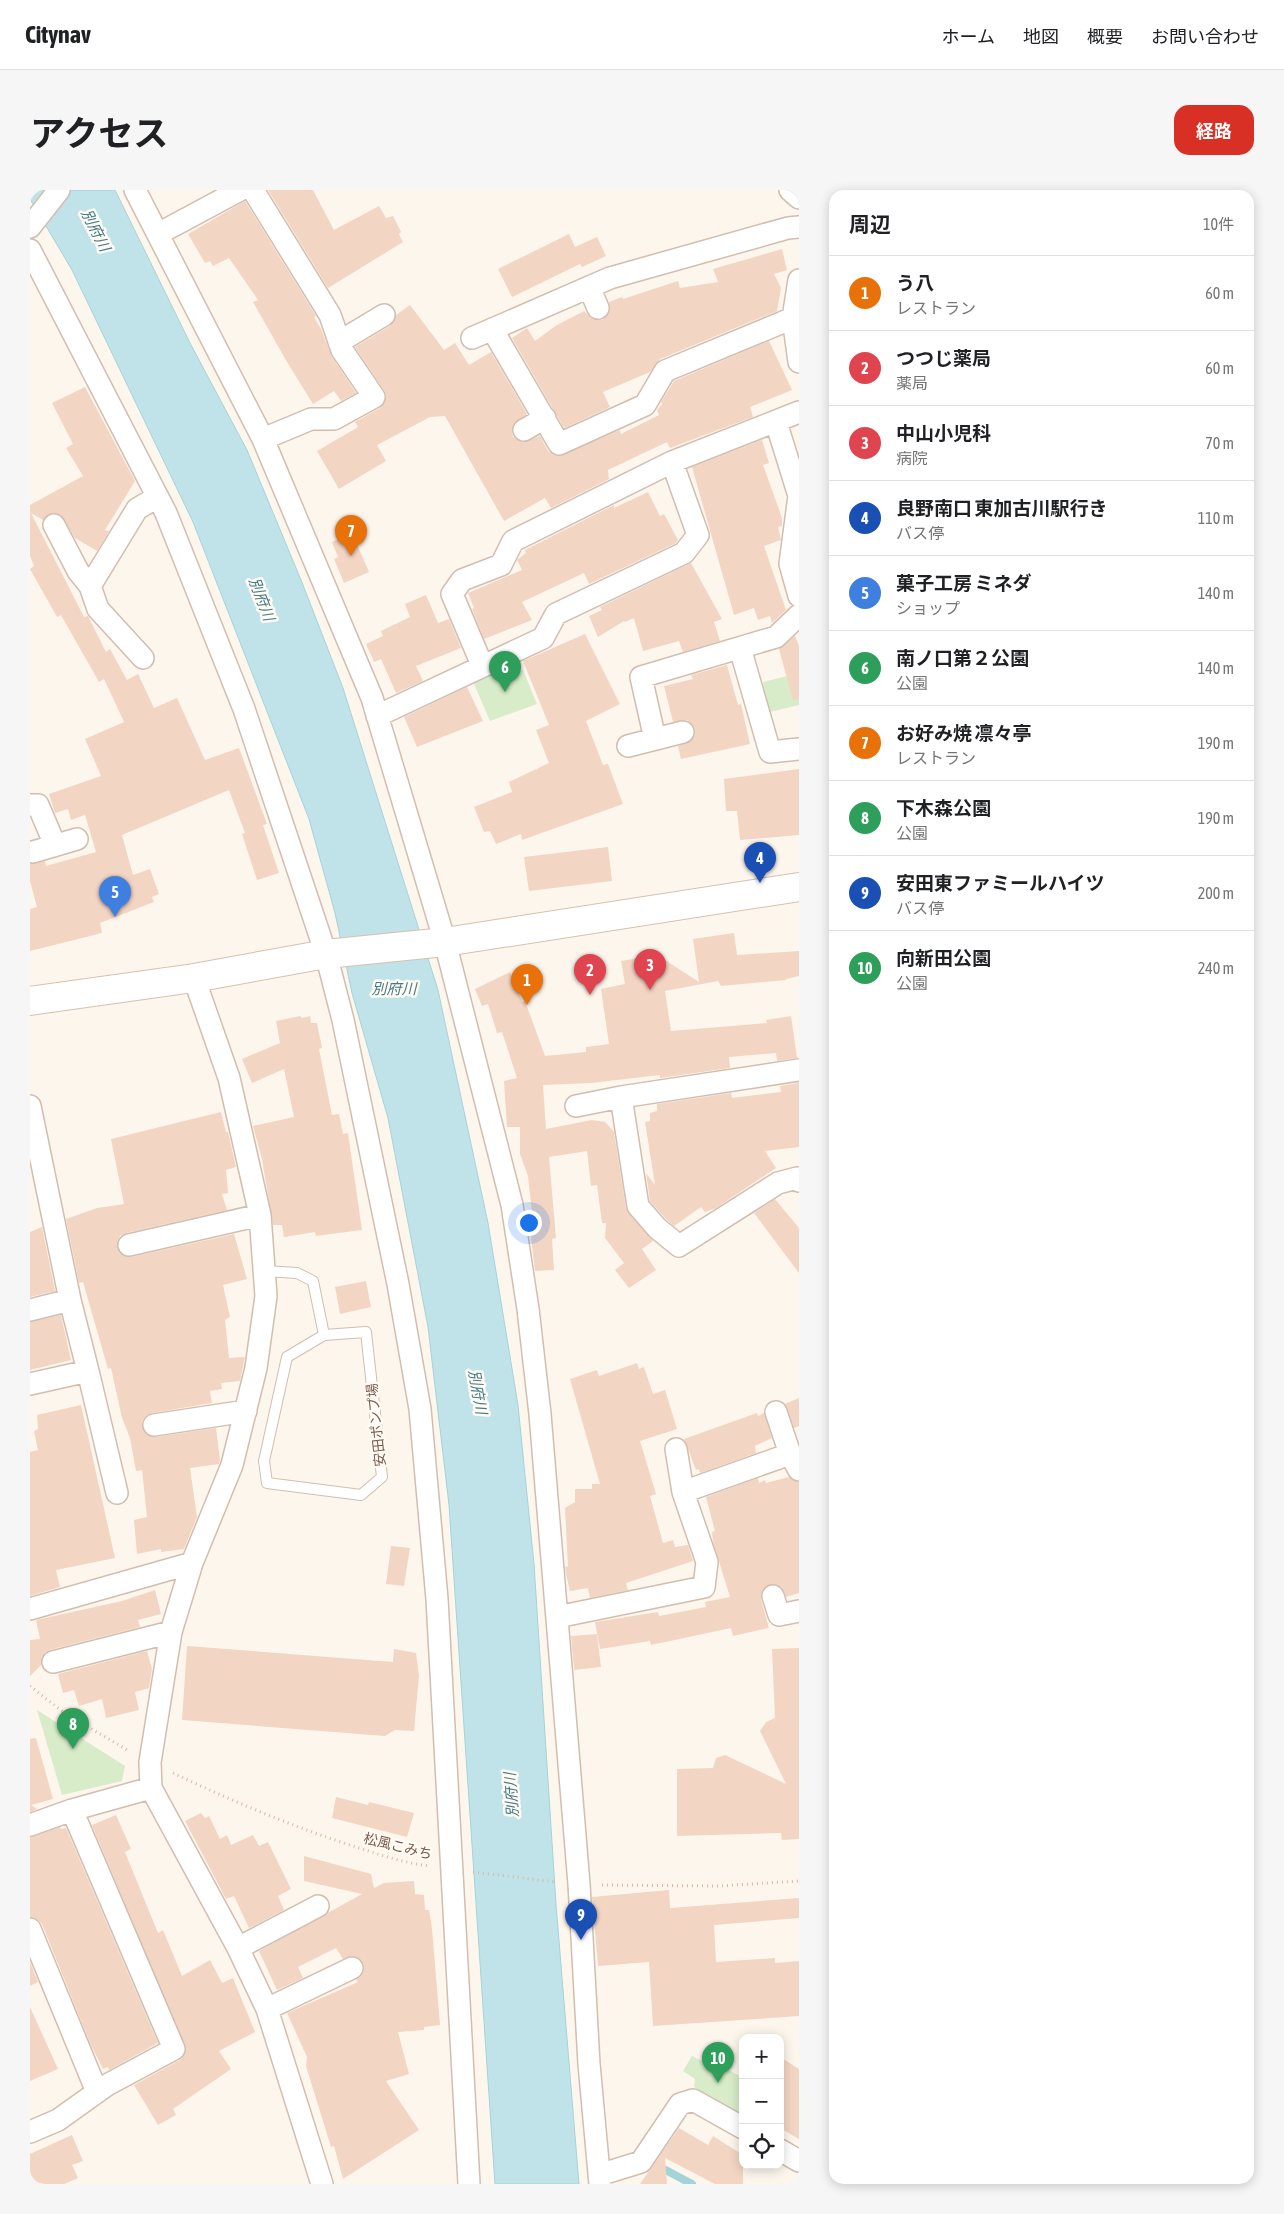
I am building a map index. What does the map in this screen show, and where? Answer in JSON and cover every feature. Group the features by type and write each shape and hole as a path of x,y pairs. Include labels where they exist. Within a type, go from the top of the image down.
{"street":[{"path":"30,227 59,190"},
{"path":"135,190 263,439 378,716 445,942 512,1205 528,1309 540,1414 579,1884 588,2064 600,2180 641,2162 680,2104 693,2100 739,2126"},
{"path":"158,234 240,190"},
{"path":"253,190 330,315 342,350 374,397 334,418 311,419 263,439"},
{"path":"790,190 799,198"},
{"path":"472,338 610,278 788,228 799,227"},
{"path":"30,250 158,497 244,709 326,954 343,1020 398,1284 420,1409 437,1599 469,2184"},
{"path":"799,280 793,318 799,362"},
{"path":"589,288 598,308"},
{"path":"340,342 384,315"},
{"path":"492,329 559,444 645,405 664,371 793,318"},
{"path":"482,665 452,594 462,580 500,565 514,540 672,462 799,412"},
{"path":"524,430 544,418"},
{"path":"776,422 799,496 790,564 799,596"},
{"path":"378,716 482,665 543,638 556,614 684,553 698,535 672,462"},
{"path":"90,586 136,509 158,497"},
{"path":"54,526 78,571 90,586 98,609 143,658"},
{"path":"656,739 641,677 776,637 799,615"},
{"path":"740,648 770,752 799,749"},
{"path":"628,746 682,732"},
{"path":"30,805 38,805 55,845"},
{"path":"33,852 77,839"},
{"path":"30,1002 194,978 326,954 445,942 799,887"},
{"path":"194,978 228,1078 260,1215 266,1296 256,1368 232,1466 192,1562 171,1632 150,1762 151,1788 238,1948 267,2010 322,2184"},
{"path":"576,1106 620,1097 799,1070"},
{"path":"620,1097 638,1206 657,1228 679,1246 778,1183 797,1178 799,1180"},
{"path":"30,1106 37,1180 88,1371 116,1493"},
{"path":"128,1245 260,1215"},
{"path":"30,1310 70,1300"},
{"path":"30,1384 88,1371"},
{"path":"154,1425 246,1411"},
{"path":"683,1492 795,1462 776,1412"},
{"path":"557,1617 704,1588 707,1562 683,1492 676,1449"},
{"path":"30,1609 72,1588 192,1562"},
{"path":"773,1596 779,1615 799,1611"},
{"path":"53,1662 171,1632"},
{"path":"30,1825 72,1810 151,1788"},
{"path":"30,2132 58,2120 97,2092 174,2049 72,1810"},
{"path":"238,1948 318,1906"},
{"path":"30,1929 97,2092"},
{"path":"267,2010 352,1968"},
{"path":"784,2152 799,2161"}],"lane":[{"path":"265,1271 297,1273 312,1281 324,1335"},
{"name":"安田ポンプ場","path":"366,1332 382,1477 361,1495 267,1483 264,1461 287,1357 324,1335 366,1332"}],"path":[{"name":"松風こみち","path":"30,1686 63,1712 150,1762 233,1802 311,1833 401,1860 452,1869 579,1884 718,1886 799,1881"}],"green space":[{"path":"497,668 502,679 523,670 537,704 490,721 472,679"},
{"path":"799,673 799,705 770,712 763,682"},
{"path":"37,1710 125,1766 122,1781 62,1795"},
{"path":"692,2056 710,2065 720,2065 739,2076 738,2113 694,2087 695,2079 683,2071"}],"water":[{"name":"別府川","path":"30,190 115,190 191,345 247,450 301,580 343,688 438,990 488,1223 518,1405 534,1564 556,1904 579,2184 495,2184 449,1505 428,1327 388,1118 352,993 335,913 309,819 193,522 72,270 30,199"}],"building":[{"path":"268,190 313,190 334,230 379,206 386,218 393,216 401,232 399,234 403,242 328,288"},
{"path":"245,201 316,316 314,317 332,357 356,393 341,401 334,391 313,404 253,302 258,300 229,258 213,266 210,261 205,263 188,234"},
{"path":"569,234 575,247 597,237 606,256 582,267 580,264 512,297 498,269"},
{"path":"782,249 787,270 774,274 781,288 777,311 660,359 650,372 603,392 610,407 564,428 512,338 527,328 535,341 557,325 584,311 591,318 602,320 610,310 609,302 678,281 680,288 718,282 713,269"},
{"path":"410,305 444,350 455,343 469,365 491,352 527,414 514,423 512,429 513,437 524,442 540,436 548,451 558,456 620,430 621,434 659,415 657,410 674,381 769,341 792,390 750,407 753,417 670,448 667,442 608,470 609,479 551,508 545,498 504,521 445,416 430,417 377,445 386,461 339,489 317,451 358,427 355,422 380,408 386,397 384,390 355,347 390,326 396,315"},
{"path":"85,387 135,481 105,530 109,531 97,551 75,538 60,514 49,514 43,520 31,513 84,617 88,616 106,652 110,649 127,680 138,674 154,708 177,698 205,760 239,748 267,824 263,825 279,873 257,880 242,834 245,833 229,790 122,835 133,875 150,869 159,894 152,897 154,902 100,923 102,933 30,951 30,909 37,907 30,881 30,864 45,861 46,866 96,852 85,815 71,820 68,809 55,813 49,794 101,776 85,739 124,722 104,679 99,682 61,615 57,617 30,569 34,566 30,556 30,505 83,476 66,448 73,444 52,403"},
{"path":"762,440 769,463 763,465 782,518 782,526 778,527 781,540 764,546 786,610 772,623 770,616 758,620 754,608 734,615 692,467"},
{"path":"648,492 660,516 664,514 678,540 676,543 589,584 584,573 522,602 532,620 484,639 468,593 522,570 517,560 526,553 525,550 614,505 614,508"},
{"path":"352,533 369,572 344,583 334,559 338,557 332,542"},
{"path":"691,563 722,619 714,622 720,641 683,652 679,641 643,651 634,618 624,621 598,637 589,616 602,610 600,607"},
{"path":"426,595 438,623 449,619 461,648 416,666 423,681 396,693 381,659 374,662 366,644 383,636 381,631 410,617 405,604"},
{"path":"585,634 620,704 586,721 603,765 608,764 623,804 522,840 521,834 496,844 490,831 484,832 474,807 512,792 509,782 549,763 536,730 549,725 523,661"},
{"path":"795,636 799,646 799,699 793,700 779,649"},
{"path":"727,665 738,705 741,704 750,744 681,759 678,746 691,741 695,729 687,720 673,722 664,686 693,679 691,675"},
{"path":"467,687 483,721 417,747 404,717"},
{"path":"799,769 799,835 740,840 737,811 726,811 724,779"},
{"path":"608,847 612,881 529,891 524,857"},
{"path":"734,933 737,955 799,951 799,976 786,980 721,986 718,981 665,991 671,1031 767,1023 766,1020 791,1016 797,1058 777,1061 776,1053 729,1057 730,1068 660,1078 660,1075 591,1083 543,1085 546,1129 592,1120 605,1122 614,1132 626,1208 653,1241 642,1249 656,1270 629,1288 615,1270 624,1263 605,1238 606,1223 602,1223 597,1185 591,1186 587,1151 549,1157 556,1238 552,1239 554,1270 535,1271 529,1221 533,1221 528,1176 520,1154 520,1127 507,1127 504,1081 517,1078 502,1032 497,1033 488,1004 482,1006 475,989 510,972 522,1002 525,1001 545,1056 586,1052 586,1047 609,1044 601,989 625,984 621,961 657,955 699,982 693,939"},
{"path":"300,1016 302,1018 310,1016 311,1023 317,1023 322,1048 319,1049 332,1115 339,1114 343,1134 348,1133 362,1230 316,1236 315,1232 284,1237 282,1225 273,1225 262,1159 253,1126 294,1117 284,1069 252,1083 242,1059 280,1043 276,1021"},
{"path":"799,1083 799,1147 765,1151 776,1168 716,1208 705,1212 701,1207 674,1226 666,1219 650,1201 646,1173 655,1185 645,1122 650,1121 650,1113 657,1111 657,1104 731,1093 732,1098 781,1092 780,1086"},
{"path":"221,1112 236,1167 226,1170 228,1193 222,1194 227,1210 126,1233 120,1236 117,1242 120,1253 131,1257 234,1234 247,1279 223,1285 230,1317 225,1320 229,1358 245,1357 240,1381 221,1383 222,1389 210,1391 212,1403 152,1413 142,1421 145,1433 155,1437 216,1428 220,1460 219,1464 190,1468 197,1517 184,1549 161,1552 161,1549 137,1554 134,1520 147,1517 142,1470 136,1471 130,1438 122,1418 111,1368 108,1369 83,1282 79,1283 66,1219 97,1208 124,1204 111,1139"},
{"path":"775,1199 799,1228 799,1273 754,1213"},
{"path":"42,1227 55,1291 30,1297 30,1232"},
{"path":"366,1281 371,1307 340,1314 335,1287"},
{"path":"61,1315 71,1360 30,1370 30,1322"},
{"path":"637,1363 639,1369 644,1367 653,1394 665,1390 677,1429 640,1441 656,1494 650,1496 663,1543 673,1540 675,1547 688,1545 693,1561 626,1583 628,1590 590,1598 588,1588 570,1591 565,1567 568,1566 565,1508 575,1502 575,1489 592,1489 592,1484 600,1484 570,1379 597,1370 599,1376"},
{"path":"799,1398 799,1426 794,1428 785,1404"},
{"path":"81,1405 115,1558 56,1570 60,1587 30,1596 30,1452 38,1450 34,1431 38,1429 37,1415"},
{"path":"757,1413 758,1416 764,1413 772,1438 755,1446 756,1453 700,1473 699,1469 696,1470 684,1439"},
{"path":"789,1477 799,1482 799,1593 786,1597 782,1587 775,1584 764,1588 761,1599 769,1628 733,1636 731,1628 651,1645 650,1641 600,1649 595,1622 658,1612 659,1616 706,1607 705,1602 730,1597 713,1542 712,1532 715,1531 706,1497 758,1478 759,1483 765,1480 766,1483"},
{"path":"391,1546 410,1548 404,1586 386,1584"},
{"path":"155,1590 161,1614 138,1620 140,1627 49,1650 44,1653 41,1665 30,1676 30,1640 40,1639 36,1620 122,1601"},
{"path":"597,1634 601,1667 574,1670 571,1636"},
{"path":"187,1646 393,1662 394,1649 416,1653 419,1676 414,1731 395,1730 385,1736 182,1720"},
{"path":"799,1648 799,1839 782,1840 781,1833 677,1836 677,1769 713,1768 716,1758 725,1755 786,1784 760,1731 766,1722 775,1718 772,1649"},
{"path":"147,1651 152,1669 149,1688 135,1692 139,1710 106,1718 102,1699 79,1706 74,1690 63,1693 58,1674"},
{"path":"36,1738 53,1799 31,1805 37,1809 30,1812 30,1739"},
{"path":"336,1797 368,1805 369,1802 414,1813 407,1837 332,1818"},
{"path":"201,1813 205,1818 209,1816 220,1839 227,1835 231,1845 253,1835 259,1846 268,1842 291,1889 278,1896 284,1910 249,1928 234,1896 226,1899 185,1821"},
{"path":"116,1815 131,1849 125,1852 158,1933 163,1930 182,1976 210,1960 222,1983 233,1978 255,2032 219,2051 231,2069 173,2109 176,2115 158,2125 134,2085 180,2060 186,2050 92,1825"},
{"path":"60,1827 61,1829 66,1828 158,2043 109,2070 108,2067 103,2069 90,2043 42,1924 37,1919 30,1917 30,1837"},
{"path":"304,1856 371,1874 374,1888 384,1883 414,1881 415,1894 424,1895 425,1910 429,1910 432,1929 440,2025 424,2027 424,2030 398,2032 409,2074 386,2081 419,2130 343,2179 334,2146 331,2147 306,2066 307,2057 287,2013 358,1982 356,1980 362,1975 364,1969 363,1963 353,1956 343,1959 336,1948 298,1967 303,1978 277,1990 259,1951 362,1894 304,1881"},
{"path":"669,1890 670,1908 799,1898 799,1918 714,1925 716,1962 775,1958 775,1963 799,1961 799,2016 653,2026 649,1962 598,1966 592,1897"},
{"path":"30,1962 38,1982 30,1986"},
{"path":"30,2007 58,2069 30,2081"},
{"path":"784,2060 799,2069 799,2139 784,2130"},
{"path":"679,2128 708,2145 713,2136 739,2152 739,2169 743,2169 743,2184 715,2184 665,2158 667,2184 640,2184"},
{"path":"72,2135 83,2161 72,2165 78,2178 64,2184 30,2184 30,2154"}],"waterway":[{"path":"658,2166 692,2184"}],"place":[{"name":"お好み焼 凛々亭","path":"351,556"},
{"name":"南ノ口第２公園","path":"505,692"},
{"name":"良野南口 東加古川駅行き","path":"760,883"},
{"name":"菓子工房 ミネダ","path":"115,917"},
{"name":"中山小児科","path":"650,990"},
{"name":"つつじ薬局","path":"590,995"},
{"name":"う八","path":"527,1005"},
{"name":"下木森公園","path":"73,1749"},
{"name":"安田東ファミールハイツ","path":"581,1940"},
{"name":"向新田公園","path":"718,2083"}]}
